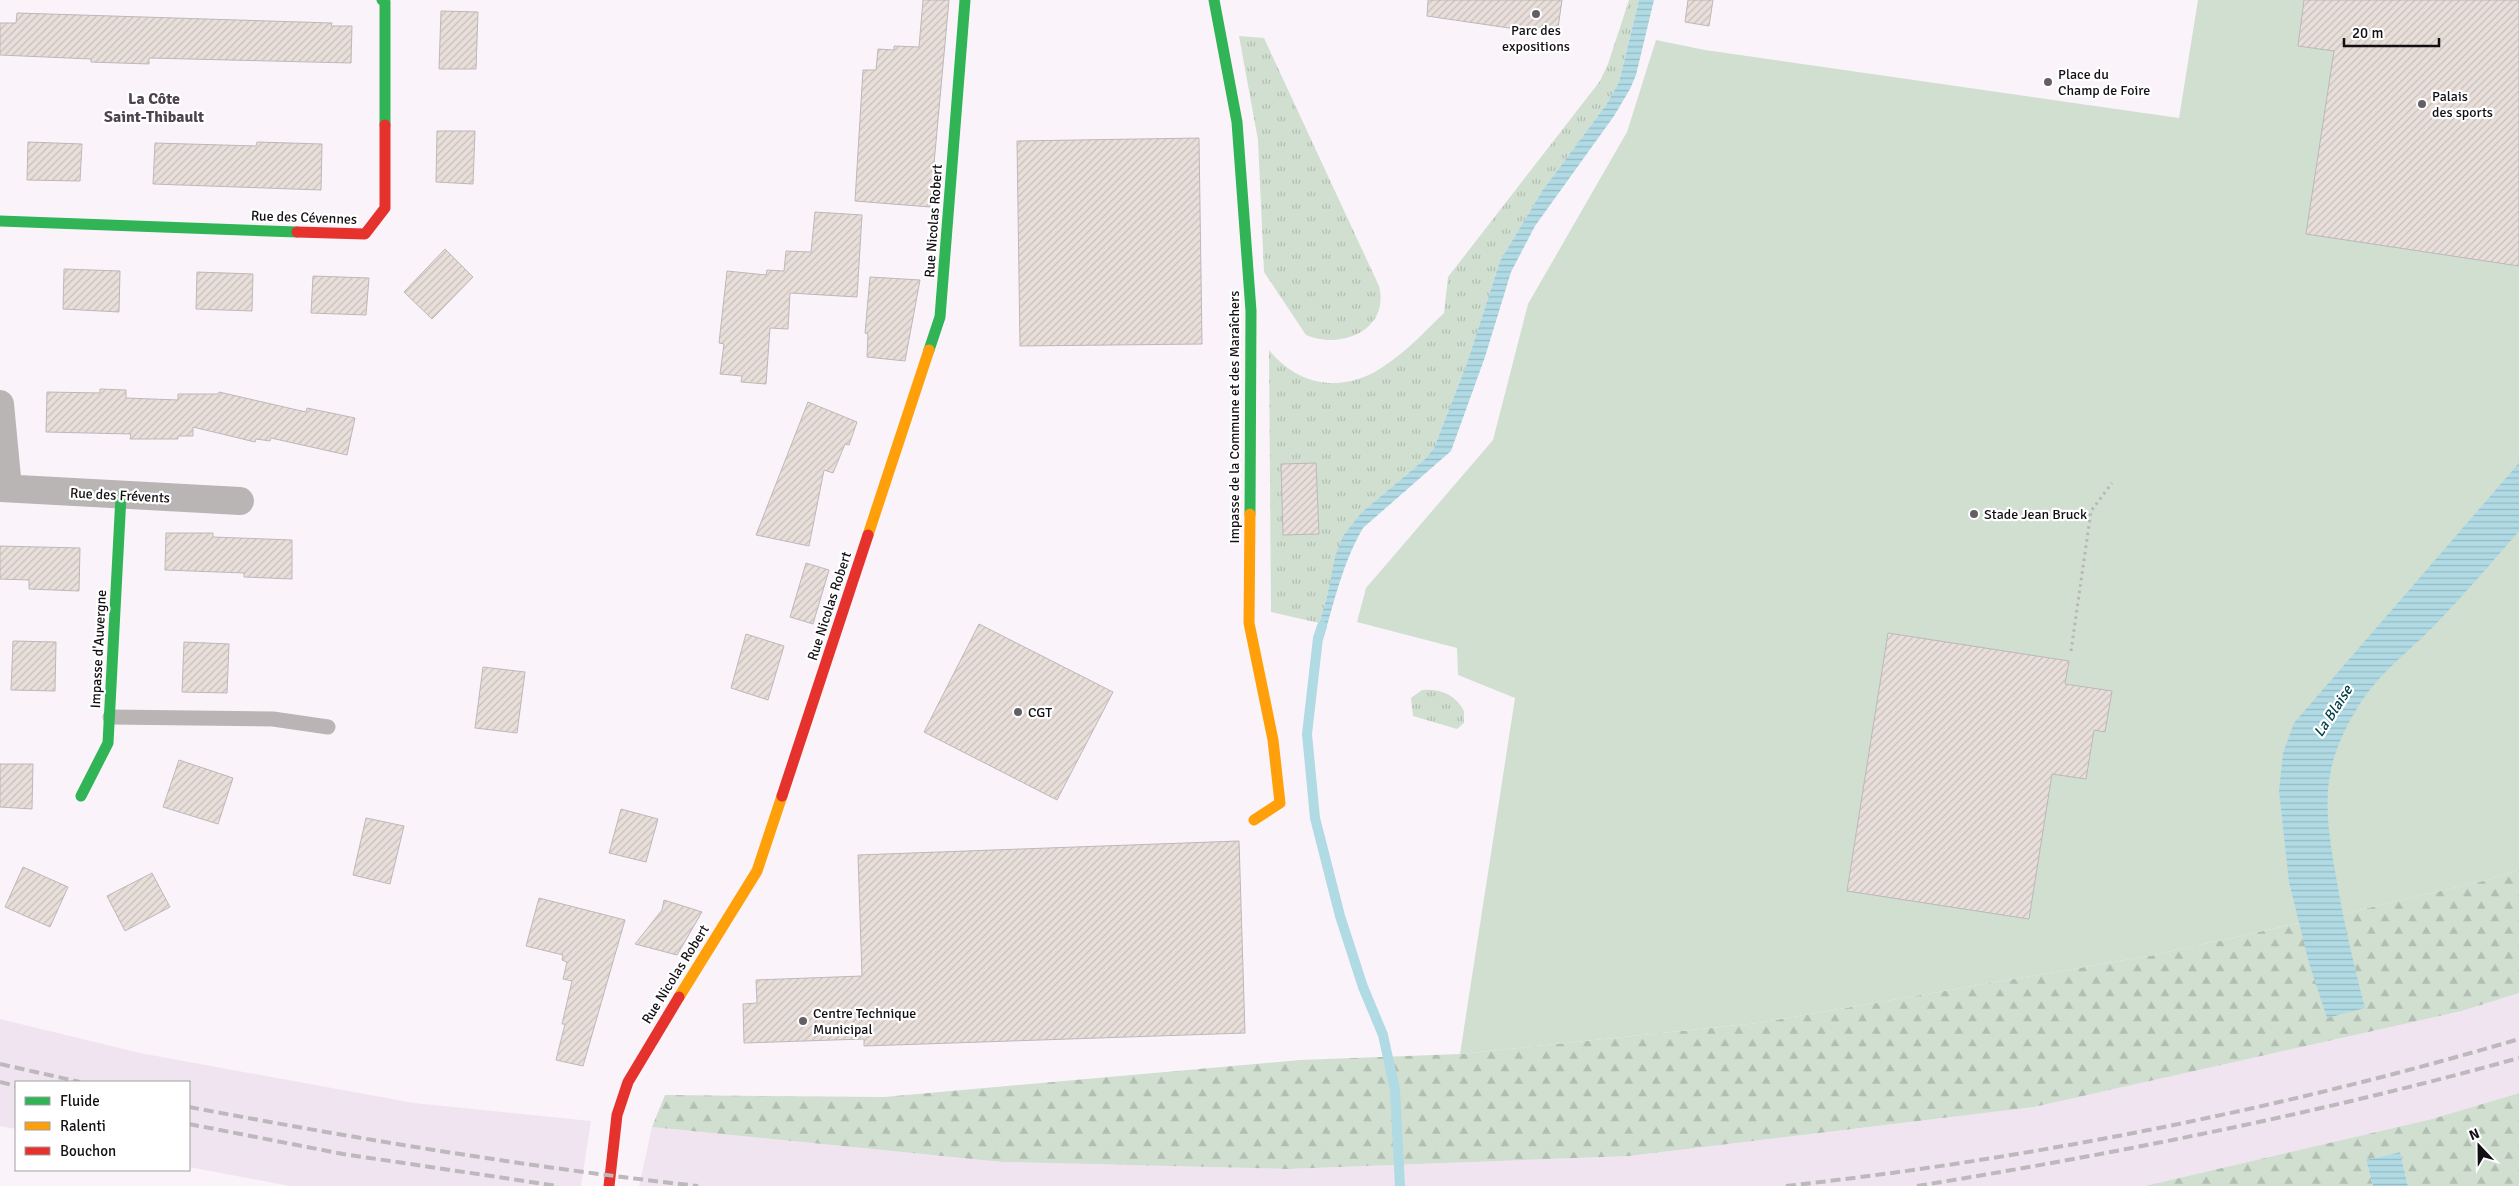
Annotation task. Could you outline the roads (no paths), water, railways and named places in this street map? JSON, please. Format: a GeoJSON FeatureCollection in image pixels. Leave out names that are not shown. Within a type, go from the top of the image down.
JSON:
{"type":"FeatureCollection","features":[{"type":"Feature","properties":{"kind":"street","name":"Rue des Cévennes"},"geometry":{"type":"LineString","coordinates":[[0,221],[365,234],[385,208],[385,2],[382,0]]}},
{"type":"Feature","properties":{"kind":"street","name":"Rue Nicolas Robert"},"geometry":{"type":"LineString","coordinates":[[609,1186],[617,1116],[628,1082],[757,872],[940,317],[965,0]]}},
{"type":"Feature","properties":{"kind":"street","name":"Impasse de la Commune et des Maraîchers"},"geometry":{"type":"LineString","coordinates":[[1214,0],[1237,122],[1250,302],[1249,623],[1273,740],[1280,803],[1254,820]]}},
{"type":"Feature","properties":{"kind":"street"},"geometry":{"type":"LineString","coordinates":[[0,404],[4,488]]}},
{"type":"Feature","properties":{"kind":"street","name":"Rue des Frévents"},"geometry":{"type":"LineString","coordinates":[[4,488],[120,496],[240,501]]}},
{"type":"Feature","properties":{"kind":"street","name":"Impasse d'Auvergne"},"geometry":{"type":"LineString","coordinates":[[81,796],[108,743],[120,496]]}},
{"type":"Feature","properties":{"kind":"lane"},"geometry":{"type":"LineString","coordinates":[[110,717],[273,720],[328,727]]}},
{"type":"Feature","properties":{"kind":"water"},"geometry":{"type":"Polygon","coordinates":[[[1639,0],[1654,0],[1636,75],[1614,116],[1535,226],[1511,272],[1485,357],[1451,451],[1363,528],[1344,568],[1323,640],[1315,637],[1328,593],[1335,557],[1343,536],[1362,512],[1425,459],[1434,448],[1467,363],[1500,261],[1542,191],[1606,105],[1619,82],[1639,0]]]}},
{"type":"Feature","properties":{"kind":"water","name":"La Blaise"},"geometry":{"type":"Polygon","coordinates":[[[2519,463],[2519,531],[2444,615],[2374,685],[2353,715],[2343,733],[2336,752],[2328,792],[2330,838],[2352,957],[2365,1008],[2327,1018],[2309,963],[2289,882],[2279,791],[2283,753],[2294,723],[2519,463]]]}},
{"type":"Feature","properties":{"kind":"water"},"geometry":{"type":"Polygon","coordinates":[[[2400,1152],[2408,1186],[2373,1186],[2366,1160],[2400,1152]]]}},
{"type":"Feature","properties":{"kind":"waterway"},"geometry":{"type":"LineString","coordinates":[[1322,626],[1318,638],[1307,734],[1315,818],[1340,916],[1363,987],[1383,1035],[1395,1090],[1400,1186]]}},
{"type":"Feature","properties":{"kind":"railway"},"geometry":{"type":"LineString","coordinates":[[1786,1186],[1970,1161],[2156,1129],[2339,1088],[2519,1039]]}},
{"type":"Feature","properties":{"kind":"railway"},"geometry":{"type":"LineString","coordinates":[[1917,1186],[2069,1160],[2220,1130],[2370,1097],[2519,1058]]}},
{"type":"Feature","properties":{"kind":"railway"},"geometry":{"type":"LineString","coordinates":[[0,1064],[76,1081]]}},
{"type":"Feature","properties":{"kind":"railway"},"geometry":{"type":"LineString","coordinates":[[0,1082],[15,1086]]}},
{"type":"Feature","properties":{"kind":"railway"},"geometry":{"type":"LineString","coordinates":[[190,1107],[443,1151],[570,1170],[698,1186]]}},
{"type":"Feature","properties":{"kind":"railway"},"geometry":{"type":"LineString","coordinates":[[190,1124],[343,1154],[558,1186]]}},
{"type":"Feature","properties":{"kind":"place","name":"Parc des expositions"},"geometry":{"type":"Point","coordinates":[1536,14]}},
{"type":"Feature","properties":{"kind":"place","name":"Place du Champ de Foire"},"geometry":{"type":"Point","coordinates":[2048,82]}},
{"type":"Feature","properties":{"kind":"place","name":"Palais des sports"},"geometry":{"type":"Point","coordinates":[2422,104]}},
{"type":"Feature","properties":{"kind":"place","name":"Stade Jean Bruck"},"geometry":{"type":"Point","coordinates":[1974,514]}},
{"type":"Feature","properties":{"kind":"place","name":"CGT"},"geometry":{"type":"Point","coordinates":[1018,712]}},
{"type":"Feature","properties":{"kind":"place","name":"Centre Technique Municipal"},"geometry":{"type":"Point","coordinates":[803,1021]}},
{"type":"Feature","properties":{"kind":"district","name":"La Côte Saint-Thibault"},"geometry":{"type":"Point","coordinates":[154,107]}}]}
